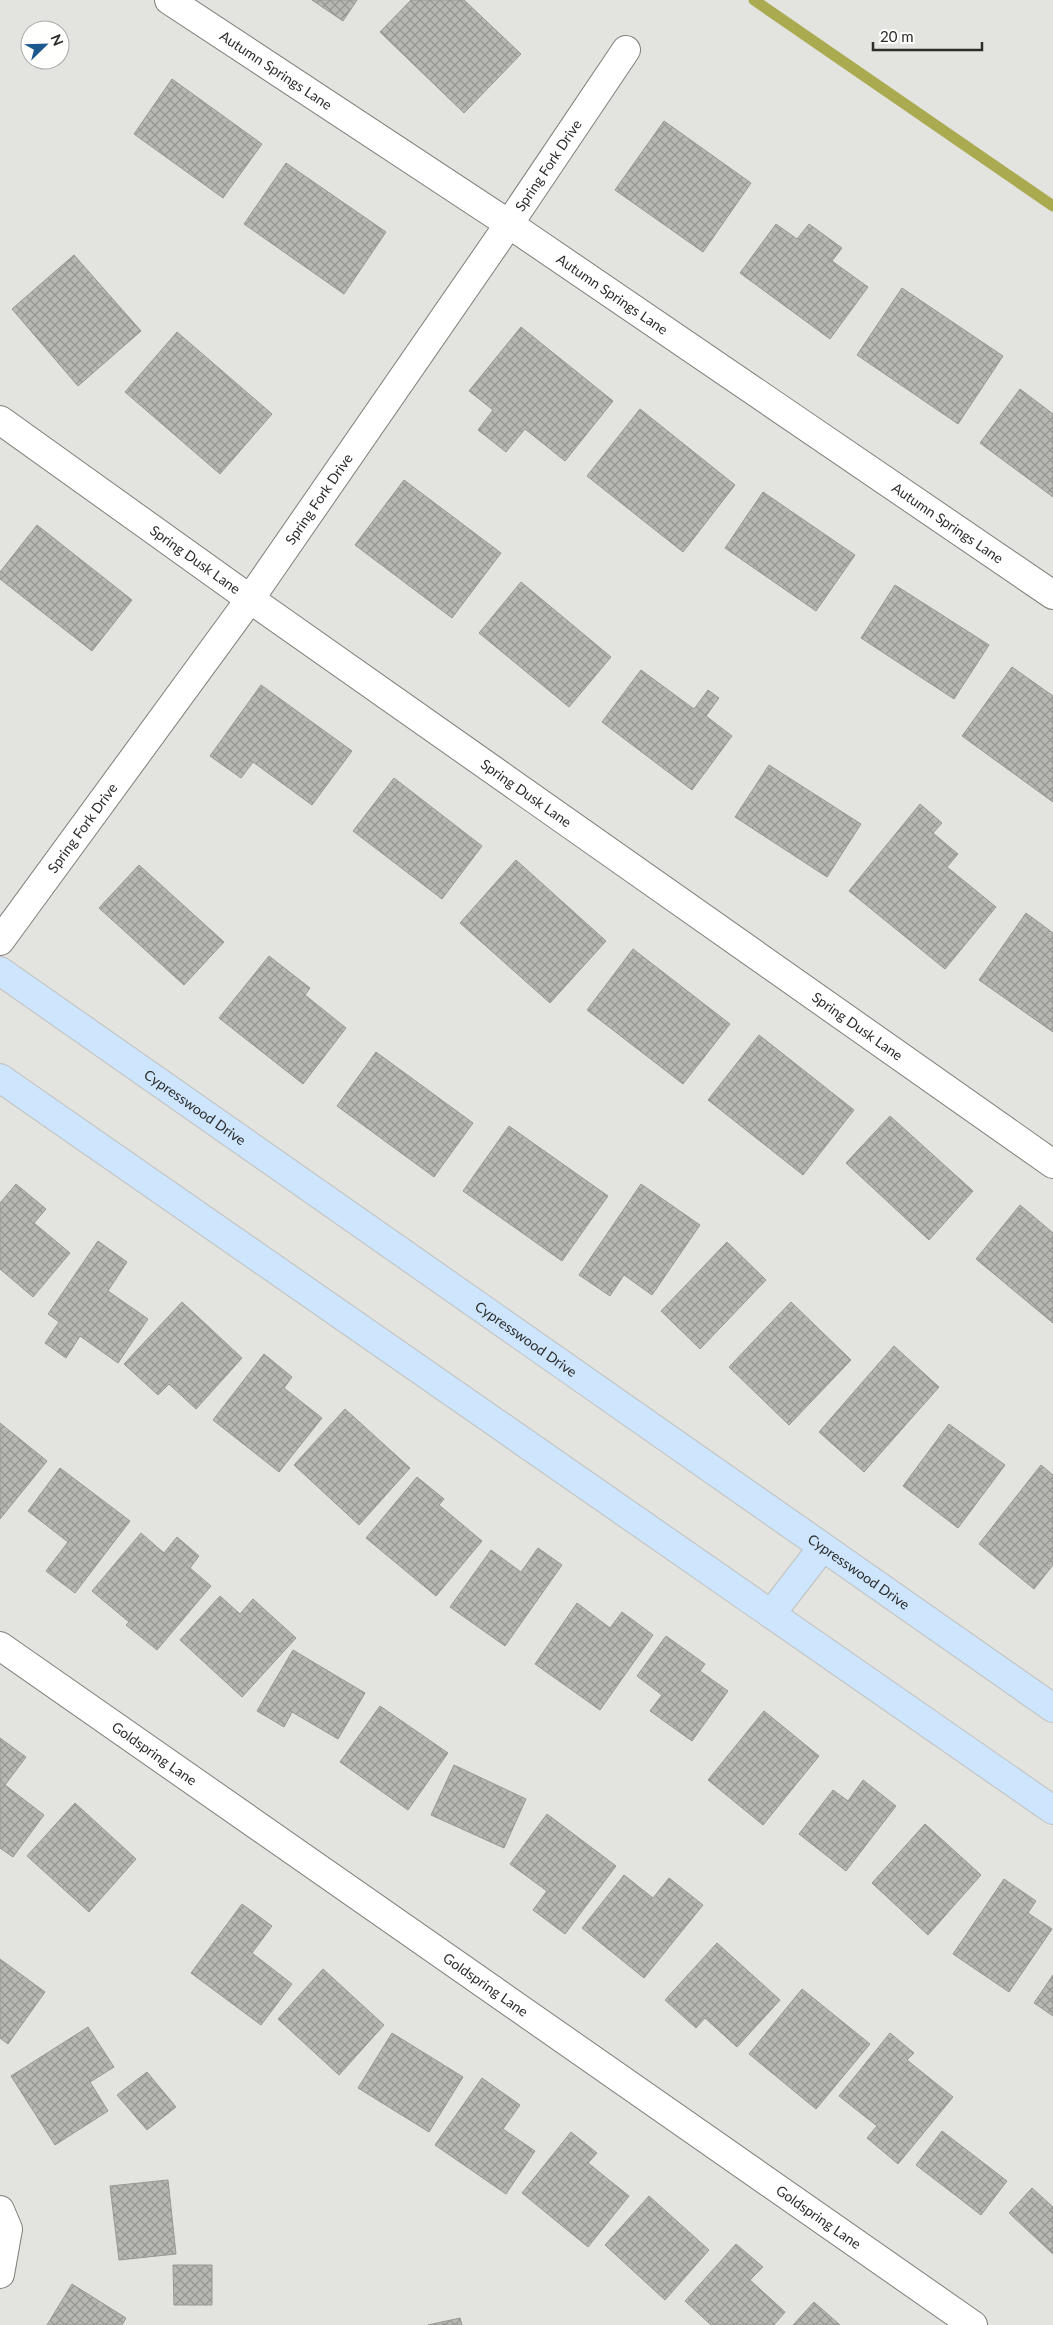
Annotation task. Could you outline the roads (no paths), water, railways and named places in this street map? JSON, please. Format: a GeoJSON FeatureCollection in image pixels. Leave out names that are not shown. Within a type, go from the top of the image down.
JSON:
{"type":"FeatureCollection","features":[{"type":"Feature","properties":{"kind":"main road","name":"Cypresswood Drive"},"geometry":{"type":"LineString","coordinates":[[0,971],[170,1088],[822,1548],[1053,1708]]}},
{"type":"Feature","properties":{"kind":"main road"},"geometry":{"type":"LineString","coordinates":[[0,1078],[1053,1810]]}},
{"type":"Feature","properties":{"kind":"main road"},"geometry":{"type":"LineString","coordinates":[[771,1614],[822,1548]]}},
{"type":"Feature","properties":{"kind":"street","name":"Autumn Springs Lane"},"geometry":{"type":"LineString","coordinates":[[169,0],[509,224],[1053,595]]}},
{"type":"Feature","properties":{"kind":"street","name":"Spring Fork Drive"},"geometry":{"type":"LineString","coordinates":[[0,941],[250,599],[509,224],[626,50]]}},
{"type":"Feature","properties":{"kind":"street","name":"Spring Dusk Lane"},"geometry":{"type":"LineString","coordinates":[[0,420],[250,599],[1053,1164]]}},
{"type":"Feature","properties":{"kind":"street","name":"Goldspring Lane"},"geometry":{"type":"LineString","coordinates":[[0,1646],[973,2325]]}},
{"type":"Feature","properties":{"kind":"street"},"geometry":{"type":"LineString","coordinates":[[0,2210],[8,2229],[0,2274]]}},
{"type":"Feature","properties":{"kind":"waterway"},"geometry":{"type":"LineString","coordinates":[[754,0],[1053,206]]}}]}
